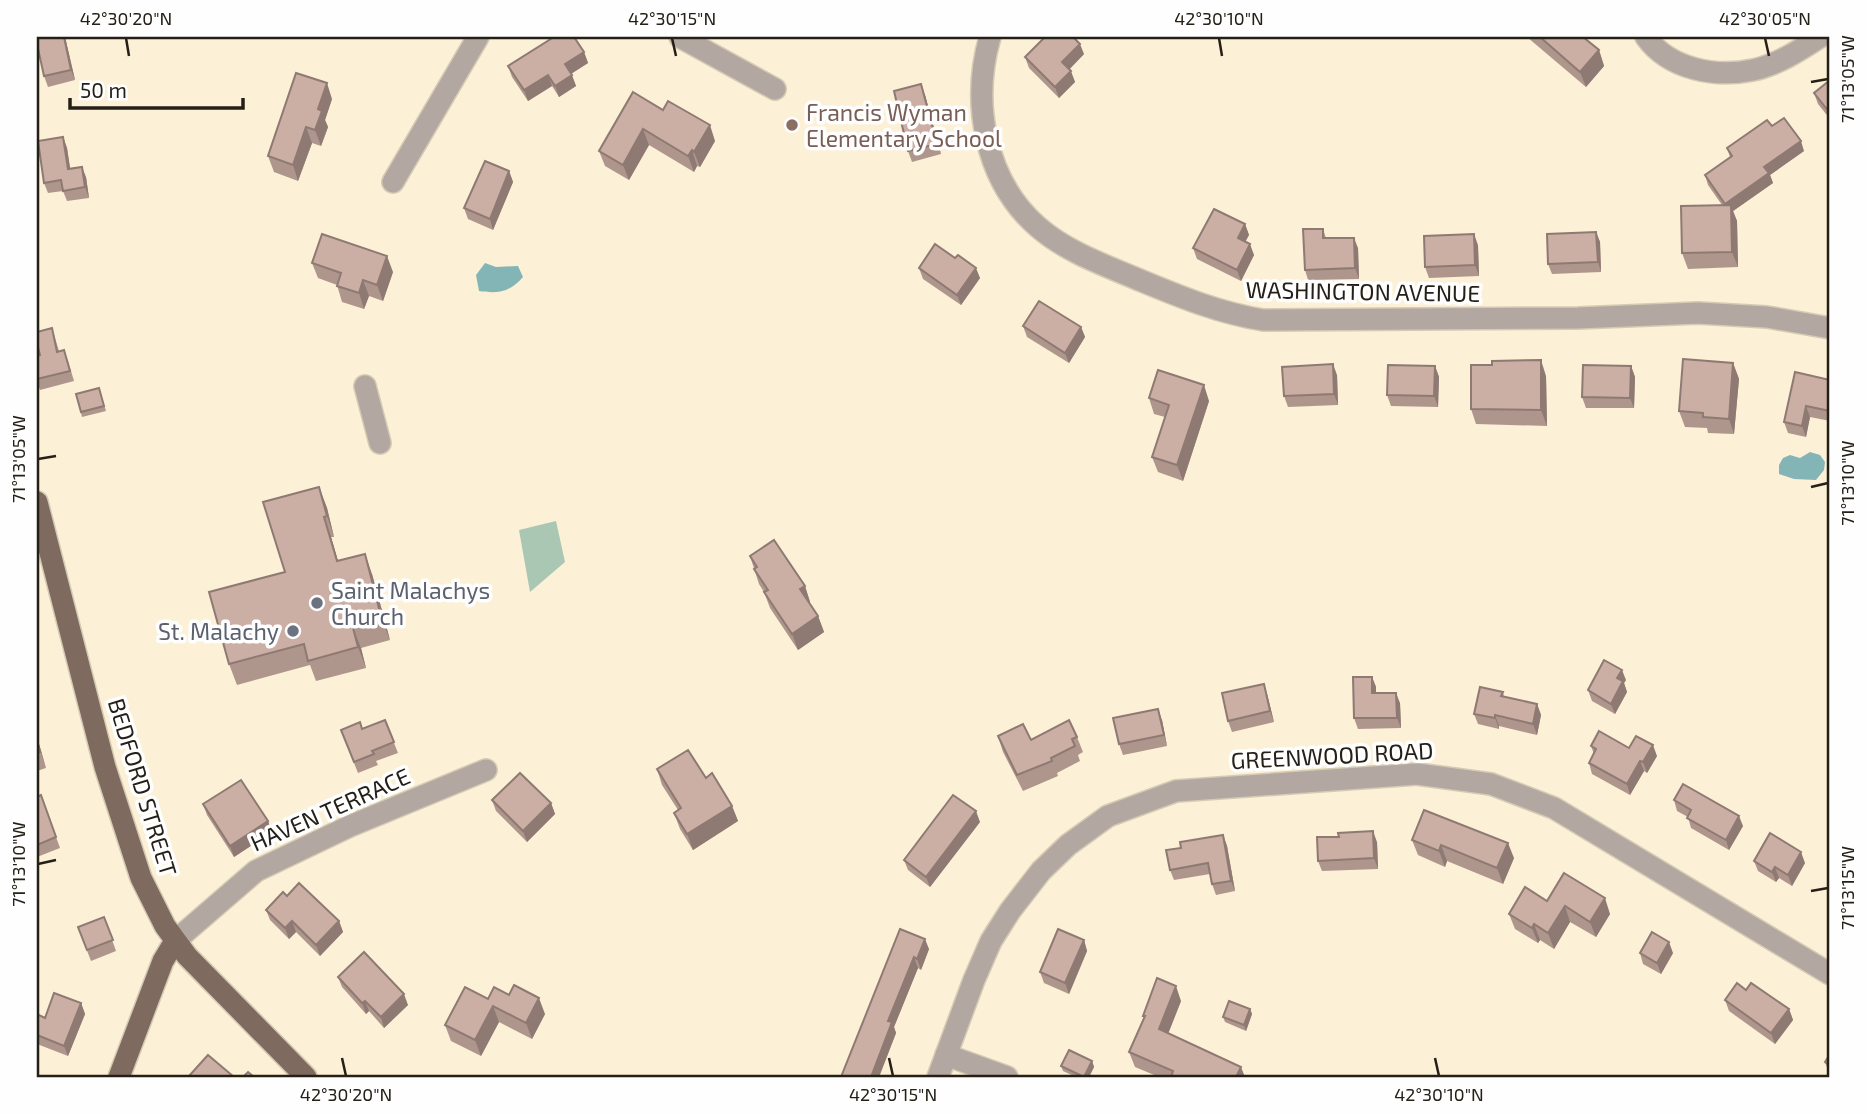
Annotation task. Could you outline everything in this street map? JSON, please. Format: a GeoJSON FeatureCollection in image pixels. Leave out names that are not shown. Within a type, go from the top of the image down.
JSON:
{"type":"FeatureCollection","features":[{"type":"Feature","properties":{"kind":"main road","name":"BEDFORD STREET"},"geometry":{"type":"LineString","coordinates":[[37,502],[41,539],[105,767],[141,878],[175,941],[199,970],[306,1077]]}},
{"type":"Feature","properties":{"kind":"main road"},"geometry":{"type":"LineString","coordinates":[[119,1077],[163,961],[175,941]]}},
{"type":"Feature","properties":{"kind":"street"},"geometry":{"type":"LineString","coordinates":[[393,182],[478,37]]}},
{"type":"Feature","properties":{"kind":"street"},"geometry":{"type":"LineString","coordinates":[[680,37],[775,89]]}},
{"type":"Feature","properties":{"kind":"street","name":"WASHINGTON AVENUE"},"geometry":{"type":"LineString","coordinates":[[990,37],[984,56],[981,87],[982,121],[991,157],[1010,198],[1039,228],[1079,254],[1204,307],[1263,320],[1578,318],[1698,313],[1767,317],[1830,328]]}},
{"type":"Feature","properties":{"kind":"street"},"geometry":{"type":"LineString","coordinates":[[1646,37],[1669,59],[1698,70],[1726,73],[1754,70],[1779,61],[1820,37]]}},
{"type":"Feature","properties":{"kind":"street"},"geometry":{"type":"LineString","coordinates":[[365,386],[380,443]]}},
{"type":"Feature","properties":{"kind":"street","name":"HAVEN TERRACE"},"geometry":{"type":"LineString","coordinates":[[175,941],[256,871],[350,827],[486,770]]}},
{"type":"Feature","properties":{"kind":"street","name":"GREENWOOD ROAD"},"geometry":{"type":"LineString","coordinates":[[938,1077],[991,941],[1041,871],[1068,845],[1108,817],[1176,791],[1417,774],[1491,784],[1554,808],[1830,974]]}},
{"type":"Feature","properties":{"kind":"street"},"geometry":{"type":"LineString","coordinates":[[946,1055],[1007,1077]]}},
{"type":"Feature","properties":{"kind":"green space"},"geometry":{"type":"Polygon","coordinates":[[[556,521],[565,562],[530,592],[519,530],[556,521]]]}},
{"type":"Feature","properties":{"kind":"water"},"geometry":{"type":"Polygon","coordinates":[[[485,263],[496,267],[518,266],[523,277],[503,291],[479,291],[476,275],[485,263]]]}},
{"type":"Feature","properties":{"kind":"water"},"geometry":{"type":"Polygon","coordinates":[[[1810,452],[1820,455],[1825,462],[1824,470],[1816,480],[1794,479],[1779,474],[1779,465],[1783,458],[1790,455],[1800,458],[1810,452]]]}},
{"type":"Feature","properties":{"kind":"building"},"geometry":{"type":"Polygon","coordinates":[[[37,37],[64,37],[71,70],[44,76],[37,37]]]}},
{"type":"Feature","properties":{"kind":"building"},"geometry":{"type":"Polygon","coordinates":[[[554,37],[574,37],[584,52],[565,64],[572,75],[555,86],[548,75],[524,90],[508,66],[554,37]]]}},
{"type":"Feature","properties":{"kind":"building"},"geometry":{"type":"Polygon","coordinates":[[[1045,37],[1073,37],[1080,44],[1062,62],[1071,71],[1055,87],[1025,57],[1045,37]]]}},
{"type":"Feature","properties":{"kind":"building"},"geometry":{"type":"Polygon","coordinates":[[[1540,37],[1583,37],[1599,50],[1580,72],[1540,37]]]}},
{"type":"Feature","properties":{"kind":"building"},"geometry":{"type":"Polygon","coordinates":[[[296,73],[327,83],[318,109],[322,111],[315,130],[306,127],[293,165],[268,156],[296,73]]]}},
{"type":"Feature","properties":{"kind":"building"},"geometry":{"type":"Polygon","coordinates":[[[1830,80],[1830,113],[1814,93],[1830,80]]]}},
{"type":"Feature","properties":{"kind":"building"},"geometry":{"type":"Polygon","coordinates":[[[921,84],[937,144],[908,151],[894,91],[921,84]]]}},
{"type":"Feature","properties":{"kind":"building"},"geometry":{"type":"Polygon","coordinates":[[[633,92],[663,110],[668,101],[710,125],[694,152],[692,150],[688,156],[643,129],[623,165],[599,151],[633,92]]]}},
{"type":"Feature","properties":{"kind":"building"},"geometry":{"type":"Polygon","coordinates":[[[1784,118],[1801,141],[1764,167],[1769,173],[1725,204],[1705,175],[1732,156],[1727,148],[1767,120],[1772,126],[1784,118]]]}},
{"type":"Feature","properties":{"kind":"building"},"geometry":{"type":"Polygon","coordinates":[[[63,137],[68,169],[82,167],[85,187],[63,191],[61,180],[44,183],[38,141],[63,137]]]}},
{"type":"Feature","properties":{"kind":"building"},"geometry":{"type":"Polygon","coordinates":[[[485,161],[509,171],[490,219],[464,208],[485,161]]]}},
{"type":"Feature","properties":{"kind":"building"},"geometry":{"type":"Polygon","coordinates":[[[1731,205],[1732,252],[1682,253],[1681,206],[1731,205]]]}},
{"type":"Feature","properties":{"kind":"building"},"geometry":{"type":"Polygon","coordinates":[[[1214,209],[1245,224],[1238,238],[1250,244],[1237,270],[1193,248],[1214,209]]]}},
{"type":"Feature","properties":{"kind":"building"},"geometry":{"type":"Polygon","coordinates":[[[1303,229],[1323,229],[1323,238],[1354,238],[1355,268],[1305,270],[1303,229]]]}},
{"type":"Feature","properties":{"kind":"building"},"geometry":{"type":"Polygon","coordinates":[[[1596,232],[1598,262],[1548,264],[1547,234],[1596,232]]]}},
{"type":"Feature","properties":{"kind":"building"},"geometry":{"type":"Polygon","coordinates":[[[322,234],[387,256],[377,285],[363,280],[359,293],[337,286],[341,273],[312,263],[322,234]]]}},
{"type":"Feature","properties":{"kind":"building"},"geometry":{"type":"Polygon","coordinates":[[[1474,234],[1475,265],[1425,267],[1424,236],[1474,234]]]}},
{"type":"Feature","properties":{"kind":"building"},"geometry":{"type":"Polygon","coordinates":[[[935,244],[955,258],[958,255],[976,268],[957,295],[919,268],[935,244]]]}},
{"type":"Feature","properties":{"kind":"building"},"geometry":{"type":"Polygon","coordinates":[[[1039,301],[1081,327],[1065,353],[1023,326],[1039,301]]]}},
{"type":"Feature","properties":{"kind":"building"},"geometry":{"type":"Polygon","coordinates":[[[52,328],[57,352],[64,350],[70,371],[37,379],[37,356],[40,355],[37,332],[52,328]]]}},
{"type":"Feature","properties":{"kind":"building"},"geometry":{"type":"Polygon","coordinates":[[[1683,359],[1733,363],[1729,419],[1703,417],[1703,413],[1679,411],[1683,359]]]}},
{"type":"Feature","properties":{"kind":"building"},"geometry":{"type":"Polygon","coordinates":[[[1541,360],[1541,410],[1471,409],[1471,365],[1492,365],[1492,361],[1541,360]]]}},
{"type":"Feature","properties":{"kind":"building"},"geometry":{"type":"Polygon","coordinates":[[[1333,364],[1334,394],[1284,396],[1282,367],[1333,364]]]}},
{"type":"Feature","properties":{"kind":"building"},"geometry":{"type":"Polygon","coordinates":[[[1388,365],[1435,366],[1434,396],[1387,395],[1388,365]]]}},
{"type":"Feature","properties":{"kind":"building"},"geometry":{"type":"Polygon","coordinates":[[[1583,365],[1631,366],[1630,398],[1582,397],[1583,365]]]}},
{"type":"Feature","properties":{"kind":"building"},"geometry":{"type":"Polygon","coordinates":[[[1158,370],[1204,385],[1177,465],[1152,457],[1169,405],[1149,398],[1158,370]]]}},
{"type":"Feature","properties":{"kind":"building"},"geometry":{"type":"Polygon","coordinates":[[[1795,372],[1830,380],[1830,411],[1806,406],[1802,426],[1784,422],[1795,372]]]}},
{"type":"Feature","properties":{"kind":"building"},"geometry":{"type":"Polygon","coordinates":[[[99,388],[104,406],[81,412],[76,394],[99,388]]]}},
{"type":"Feature","properties":{"kind":"building","name":"Saint Malachys Church"},"geometry":{"type":"Polygon","coordinates":[[[319,487],[327,516],[324,517],[337,561],[365,554],[382,620],[353,628],[358,647],[308,661],[304,644],[229,664],[209,592],[285,572],[263,502],[319,487]]]}},
{"type":"Feature","properties":{"kind":"building"},"geometry":{"type":"Polygon","coordinates":[[[774,540],[805,586],[800,589],[818,616],[792,634],[764,592],[768,590],[754,569],[757,567],[750,556],[774,540]]]}},
{"type":"Feature","properties":{"kind":"building"},"geometry":{"type":"Polygon","coordinates":[[[1604,660],[1622,670],[1617,678],[1623,681],[1611,704],[1588,690],[1604,660]]]}},
{"type":"Feature","properties":{"kind":"building"},"geometry":{"type":"Polygon","coordinates":[[[1353,677],[1372,677],[1372,693],[1396,693],[1397,718],[1354,718],[1353,677]]]}},
{"type":"Feature","properties":{"kind":"building"},"geometry":{"type":"Polygon","coordinates":[[[1264,684],[1270,711],[1228,721],[1222,693],[1264,684]]]}},
{"type":"Feature","properties":{"kind":"building"},"geometry":{"type":"Polygon","coordinates":[[[1480,687],[1503,692],[1501,696],[1537,704],[1533,724],[1495,715],[1495,718],[1474,714],[1480,687]]]}},
{"type":"Feature","properties":{"kind":"building"},"geometry":{"type":"Polygon","coordinates":[[[1158,709],[1164,735],[1119,744],[1113,718],[1158,709]]]}},
{"type":"Feature","properties":{"kind":"building"},"geometry":{"type":"Polygon","coordinates":[[[385,720],[394,742],[354,762],[341,730],[360,722],[362,729],[385,720]]]}},
{"type":"Feature","properties":{"kind":"building"},"geometry":{"type":"Polygon","coordinates":[[[1069,720],[1077,737],[1072,739],[1075,746],[1051,758],[1052,761],[1017,775],[998,736],[1023,724],[1031,740],[1069,720]]]}},
{"type":"Feature","properties":{"kind":"building"},"geometry":{"type":"Polygon","coordinates":[[[1599,731],[1629,748],[1636,736],[1653,745],[1627,784],[1589,763],[1596,749],[1591,746],[1599,731]]]}},
{"type":"Feature","properties":{"kind":"building"},"geometry":{"type":"Polygon","coordinates":[[[688,750],[706,778],[712,773],[732,806],[687,834],[674,813],[681,808],[657,769],[688,750]]]}},
{"type":"Feature","properties":{"kind":"building"},"geometry":{"type":"Polygon","coordinates":[[[520,773],[551,803],[523,831],[492,800],[520,773]]]}},
{"type":"Feature","properties":{"kind":"building"},"geometry":{"type":"Polygon","coordinates":[[[241,780],[268,821],[230,846],[203,804],[241,780]]]}},
{"type":"Feature","properties":{"kind":"building"},"geometry":{"type":"Polygon","coordinates":[[[1683,784],[1739,816],[1726,840],[1687,818],[1691,810],[1674,800],[1683,784]]]}},
{"type":"Feature","properties":{"kind":"building"},"geometry":{"type":"Polygon","coordinates":[[[41,795],[56,837],[37,845],[37,797],[41,795]]]}},
{"type":"Feature","properties":{"kind":"building"},"geometry":{"type":"Polygon","coordinates":[[[953,795],[976,811],[926,877],[904,860],[953,795]]]}},
{"type":"Feature","properties":{"kind":"building"},"geometry":{"type":"Polygon","coordinates":[[[1424,810],[1508,843],[1497,868],[1441,845],[1439,851],[1412,840],[1424,810]]]}},
{"type":"Feature","properties":{"kind":"building"},"geometry":{"type":"Polygon","coordinates":[[[1373,831],[1374,858],[1318,861],[1317,837],[1339,837],[1338,833],[1373,831]]]}},
{"type":"Feature","properties":{"kind":"building"},"geometry":{"type":"Polygon","coordinates":[[[1770,833],[1801,852],[1788,875],[1775,867],[1772,872],[1754,861],[1770,833]]]}},
{"type":"Feature","properties":{"kind":"building"},"geometry":{"type":"Polygon","coordinates":[[[1223,835],[1231,881],[1212,884],[1208,863],[1170,870],[1166,850],[1181,848],[1180,842],[1223,835]]]}},
{"type":"Feature","properties":{"kind":"building"},"geometry":{"type":"Polygon","coordinates":[[[1564,873],[1605,898],[1590,922],[1565,906],[1548,933],[1534,924],[1532,928],[1509,914],[1525,887],[1547,901],[1564,873]]]}},
{"type":"Feature","properties":{"kind":"building"},"geometry":{"type":"Polygon","coordinates":[[[299,883],[339,921],[316,945],[292,921],[285,928],[266,910],[283,892],[287,896],[299,883]]]}},
{"type":"Feature","properties":{"kind":"building"},"geometry":{"type":"Polygon","coordinates":[[[104,917],[113,940],[87,950],[78,927],[104,917]]]}},
{"type":"Feature","properties":{"kind":"building"},"geometry":{"type":"Polygon","coordinates":[[[900,929],[925,939],[917,959],[914,957],[888,1021],[892,1022],[871,1077],[841,1077],[900,929]]]}},
{"type":"Feature","properties":{"kind":"building"},"geometry":{"type":"Polygon","coordinates":[[[1058,929],[1084,940],[1065,983],[1040,972],[1058,929]]]}},
{"type":"Feature","properties":{"kind":"building"},"geometry":{"type":"Polygon","coordinates":[[[1652,932],[1669,942],[1657,963],[1640,953],[1652,932]]]}},
{"type":"Feature","properties":{"kind":"building"},"geometry":{"type":"Polygon","coordinates":[[[364,952],[404,994],[381,1017],[365,1001],[362,1003],[338,977],[364,952]]]}},
{"type":"Feature","properties":{"kind":"building"},"geometry":{"type":"Polygon","coordinates":[[[1157,978],[1176,986],[1159,1029],[1241,1067],[1236,1077],[1171,1077],[1173,1071],[1129,1052],[1145,1016],[1157,978]]]}},
{"type":"Feature","properties":{"kind":"building"},"geometry":{"type":"Polygon","coordinates":[[[1737,983],[1746,990],[1751,983],[1789,1009],[1771,1033],[1725,1000],[1737,983]]]}},
{"type":"Feature","properties":{"kind":"building"},"geometry":{"type":"Polygon","coordinates":[[[514,985],[539,998],[526,1023],[493,1006],[475,1040],[445,1025],[465,987],[488,999],[494,987],[509,995],[514,985]]]}},
{"type":"Feature","properties":{"kind":"building"},"geometry":{"type":"Polygon","coordinates":[[[54,993],[81,1003],[64,1046],[37,1035],[37,1014],[45,1018],[54,993]]]}},
{"type":"Feature","properties":{"kind":"building"},"geometry":{"type":"Polygon","coordinates":[[[1229,1001],[1250,1009],[1244,1025],[1223,1017],[1229,1001]]]}},
{"type":"Feature","properties":{"kind":"building"},"geometry":{"type":"Polygon","coordinates":[[[1069,1050],[1092,1061],[1084,1077],[1061,1066],[1069,1050]]]}},
{"type":"Feature","properties":{"kind":"building"},"geometry":{"type":"Polygon","coordinates":[[[208,1055],[234,1077],[189,1076],[208,1055]]]}},
{"type":"Feature","properties":{"kind":"place","name":"Francis Wyman Elementary School"},"geometry":{"type":"Point","coordinates":[792,125]}},
{"type":"Feature","properties":{"kind":"place","name":"Saint Malachys Church"},"geometry":{"type":"Point","coordinates":[317,603]}},
{"type":"Feature","properties":{"kind":"place","name":"St. Malachy"},"geometry":{"type":"Point","coordinates":[293,631]}}]}
